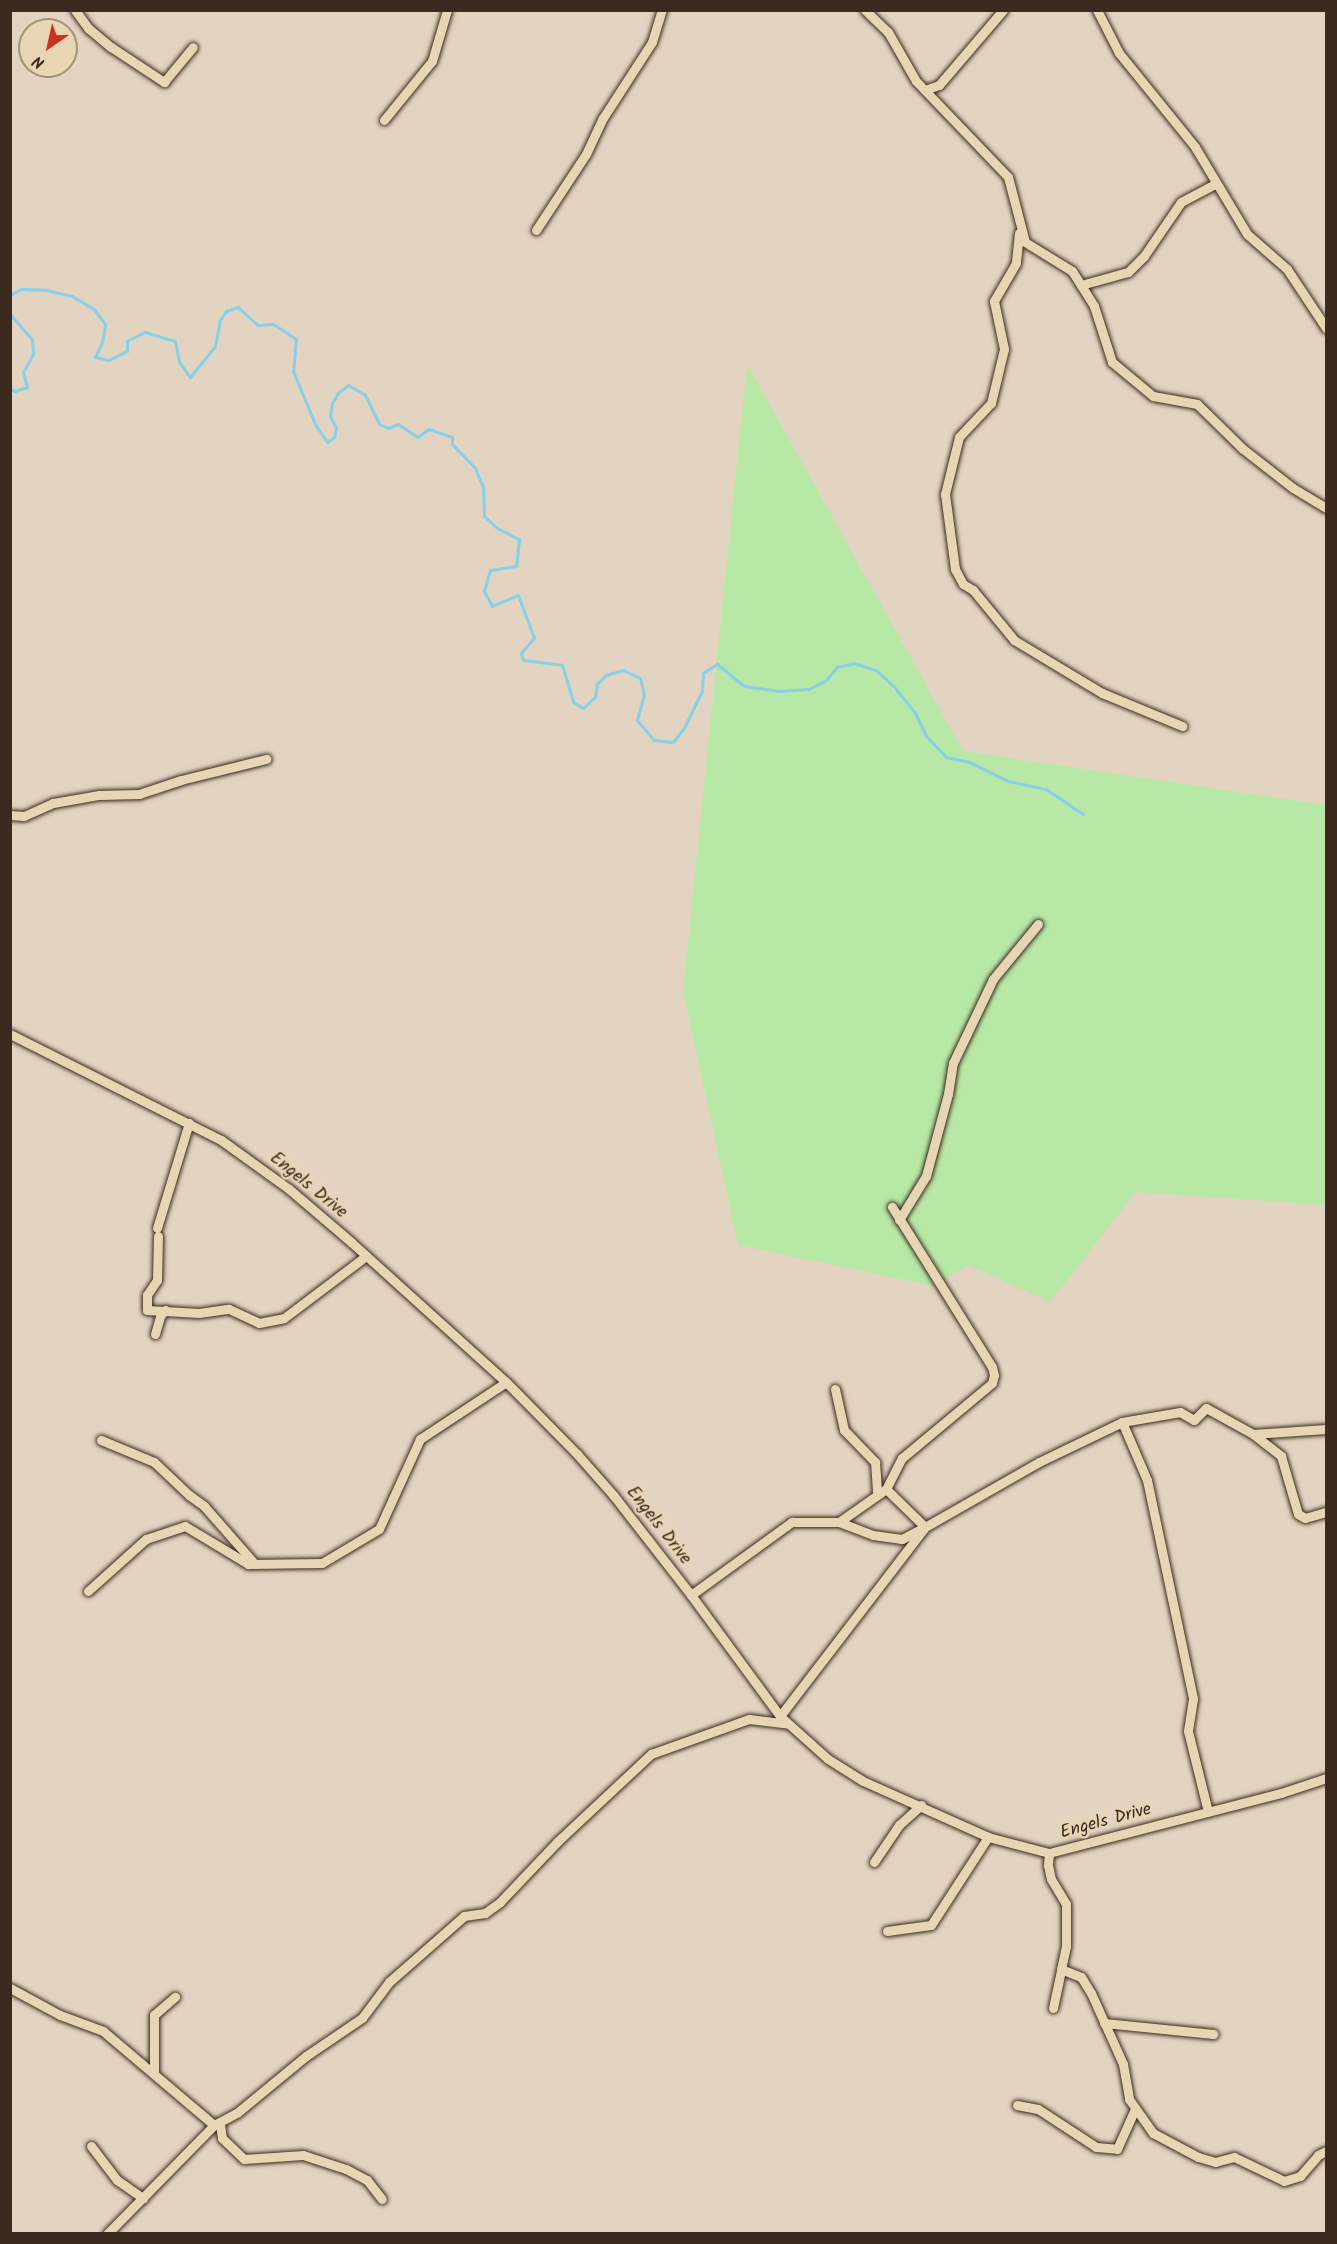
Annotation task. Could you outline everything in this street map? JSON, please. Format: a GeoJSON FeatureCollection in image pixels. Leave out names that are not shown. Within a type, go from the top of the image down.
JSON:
{"type":"FeatureCollection","features":[{"type":"Feature","properties":{"kind":"street"},"geometry":{"type":"LineString","coordinates":[[75,10],[88,28],[111,47],[164,82],[193,47]]}},
{"type":"Feature","properties":{"kind":"street"},"geometry":{"type":"LineString","coordinates":[[384,120],[432,61],[447,10]]}},
{"type":"Feature","properties":{"kind":"street"},"geometry":{"type":"LineString","coordinates":[[536,230],[586,154],[603,118],[652,42],[662,10]]}},
{"type":"Feature","properties":{"kind":"street"},"geometry":{"type":"LineString","coordinates":[[925,90],[939,86],[1003,10]]}},
{"type":"Feature","properties":{"kind":"street"},"geometry":{"type":"LineString","coordinates":[[1097,10],[1119,52],[1195,147],[1247,234],[1287,269],[1326,328]]}},
{"type":"Feature","properties":{"kind":"street"},"geometry":{"type":"LineString","coordinates":[[870,13],[888,32],[916,81],[1008,177],[1025,242],[1072,271],[1094,306],[1112,362],[1153,396],[1197,404],[1243,449],[1293,488],[1326,508]]}},
{"type":"Feature","properties":{"kind":"street"},"geometry":{"type":"LineString","coordinates":[[1081,285],[1128,273],[1144,256],[1181,202],[1216,183]]}},
{"type":"Feature","properties":{"kind":"street"},"geometry":{"type":"LineString","coordinates":[[1020,227],[1016,263],[994,301],[1004,349],[991,403],[959,437],[945,494],[955,569],[963,584],[973,590],[1014,640],[1102,693],[1182,726]]}},
{"type":"Feature","properties":{"kind":"street"},"geometry":{"type":"LineString","coordinates":[[10,815],[24,816],[53,803],[99,795],[139,794],[181,780],[266,759]]}},
{"type":"Feature","properties":{"kind":"street"},"geometry":{"type":"LineString","coordinates":[[899,1220],[926,1176],[948,1094],[953,1063],[993,979],[1038,924]]}},
{"type":"Feature","properties":{"kind":"street","name":"Engels Drive"},"geometry":{"type":"LineString","coordinates":[[10,1034],[189,1123],[247,1157],[289,1189],[366,1256],[506,1382],[614,1496],[691,1595],[783,1720],[828,1759],[863,1781],[921,1805],[988,1838],[1049,1853],[1208,1812],[1326,1778]]}},
{"type":"Feature","properties":{"kind":"street"},"geometry":{"type":"LineString","coordinates":[[189,1123],[157,1232],[157,1280],[147,1295],[147,1310],[199,1313],[229,1309],[258,1323],[284,1318],[366,1256]]}},
{"type":"Feature","properties":{"kind":"street"},"geometry":{"type":"LineString","coordinates":[[839,1522],[882,1492],[902,1458],[992,1383],[994,1375],[992,1367],[891,1207]]}},
{"type":"Feature","properties":{"kind":"street"},"geometry":{"type":"LineString","coordinates":[[155,1334],[160,1316],[165,1310]]}},
{"type":"Feature","properties":{"kind":"street"},"geometry":{"type":"LineString","coordinates":[[88,1591],[146,1539],[185,1526],[248,1564],[322,1563],[379,1529],[420,1439],[506,1382]]}},
{"type":"Feature","properties":{"kind":"street"},"geometry":{"type":"LineString","coordinates":[[835,1389],[844,1430],[875,1462],[882,1492],[925,1527]]}},
{"type":"Feature","properties":{"kind":"street"},"geometry":{"type":"LineString","coordinates":[[691,1595],[792,1522],[839,1522],[873,1535],[902,1539],[1039,1462],[1122,1422],[1180,1412],[1194,1420],[1206,1408],[1253,1434],[1281,1456],[1298,1514],[1305,1518],[1326,1512]]}},
{"type":"Feature","properties":{"kind":"street"},"geometry":{"type":"LineString","coordinates":[[1122,1422],[1147,1480],[1193,1699],[1188,1731],[1208,1812]]}},
{"type":"Feature","properties":{"kind":"street"},"geometry":{"type":"LineString","coordinates":[[1253,1434],[1326,1429]]}},
{"type":"Feature","properties":{"kind":"street"},"geometry":{"type":"LineString","coordinates":[[102,1440],[154,1462],[204,1506],[255,1564]]}},
{"type":"Feature","properties":{"kind":"street"},"geometry":{"type":"LineString","coordinates":[[107,2234],[217,2124],[238,2112],[306,2056],[362,2018],[389,1982],[464,1916],[485,1913],[500,1902],[557,1842],[651,1754],[749,1719],[783,1720],[925,1527]]}},
{"type":"Feature","properties":{"kind":"street"},"geometry":{"type":"LineString","coordinates":[[874,1862],[899,1825],[921,1805]]}},
{"type":"Feature","properties":{"kind":"street"},"geometry":{"type":"LineString","coordinates":[[887,1931],[931,1926],[988,1838]]}},
{"type":"Feature","properties":{"kind":"street"},"geometry":{"type":"LineString","coordinates":[[1049,1853],[1048,1865],[1051,1878],[1066,1904],[1066,1946],[1053,2008]]}},
{"type":"Feature","properties":{"kind":"street"},"geometry":{"type":"LineString","coordinates":[[1060,1969],[1081,1977],[1123,2064],[1129,2099],[1153,2133],[1198,2157],[1215,2162],[1234,2157],[1284,2181],[1300,2176],[1318,2155],[1326,2151]]}},
{"type":"Feature","properties":{"kind":"street"},"geometry":{"type":"LineString","coordinates":[[10,1988],[60,2015],[103,2031],[217,2124],[222,2138],[244,2159],[303,2155],[346,2169],[367,2180],[382,2199]]}},
{"type":"Feature","properties":{"kind":"street"},"geometry":{"type":"LineString","coordinates":[[154,2074],[154,2015],[175,1997]]}},
{"type":"Feature","properties":{"kind":"street"},"geometry":{"type":"LineString","coordinates":[[1104,2022],[1213,2034]]}},
{"type":"Feature","properties":{"kind":"street"},"geometry":{"type":"LineString","coordinates":[[1017,2105],[1038,2109],[1096,2148],[1117,2149],[1135,2109]]}},
{"type":"Feature","properties":{"kind":"street"},"geometry":{"type":"LineString","coordinates":[[92,2146],[117,2180],[143,2198]]}},
{"type":"Feature","properties":{"kind":"green space"},"geometry":{"type":"Polygon","coordinates":[[[747,364],[963,751],[1326,805],[1326,1205],[1136,1192],[1050,1302],[968,1265],[933,1286],[738,1245],[683,991],[747,364]]]}},
{"type":"Feature","properties":{"kind":"waterway"},"geometry":{"type":"LineString","coordinates":[[10,295],[21,289],[46,290],[72,296],[94,309],[105,324],[102,342],[95,357],[109,360],[127,351],[127,341],[145,332],[175,341],[179,362],[190,377],[215,346],[220,320],[226,311],[238,307],[257,325],[273,324],[296,339],[293,371],[315,424],[327,442],[334,437],[336,428],[330,416],[332,403],[338,393],[348,385],[365,395],[379,424],[388,428],[398,424],[417,437],[429,429],[452,437],[452,444],[475,468],[483,487],[484,516],[497,528],[519,539],[516,566],[490,570],[484,591],[492,606],[518,595],[534,638],[521,653],[523,660],[562,665],[573,702],[583,708],[595,697],[597,684],[606,675],[623,670],[640,678],[644,694],[637,720],[654,740],[673,742],[684,728],[702,691],[703,673],[717,664],[744,686],[779,691],[809,689],[826,680],[837,667],[854,663],[876,670],[895,688],[915,713],[926,736],[946,757],[969,762],[1008,781],[1046,789],[1083,814]]}},
{"type":"Feature","properties":{"kind":"waterway"},"geometry":{"type":"LineString","coordinates":[[10,314],[32,339],[33,354],[23,372],[27,387],[15,391],[10,389]]}}]}
